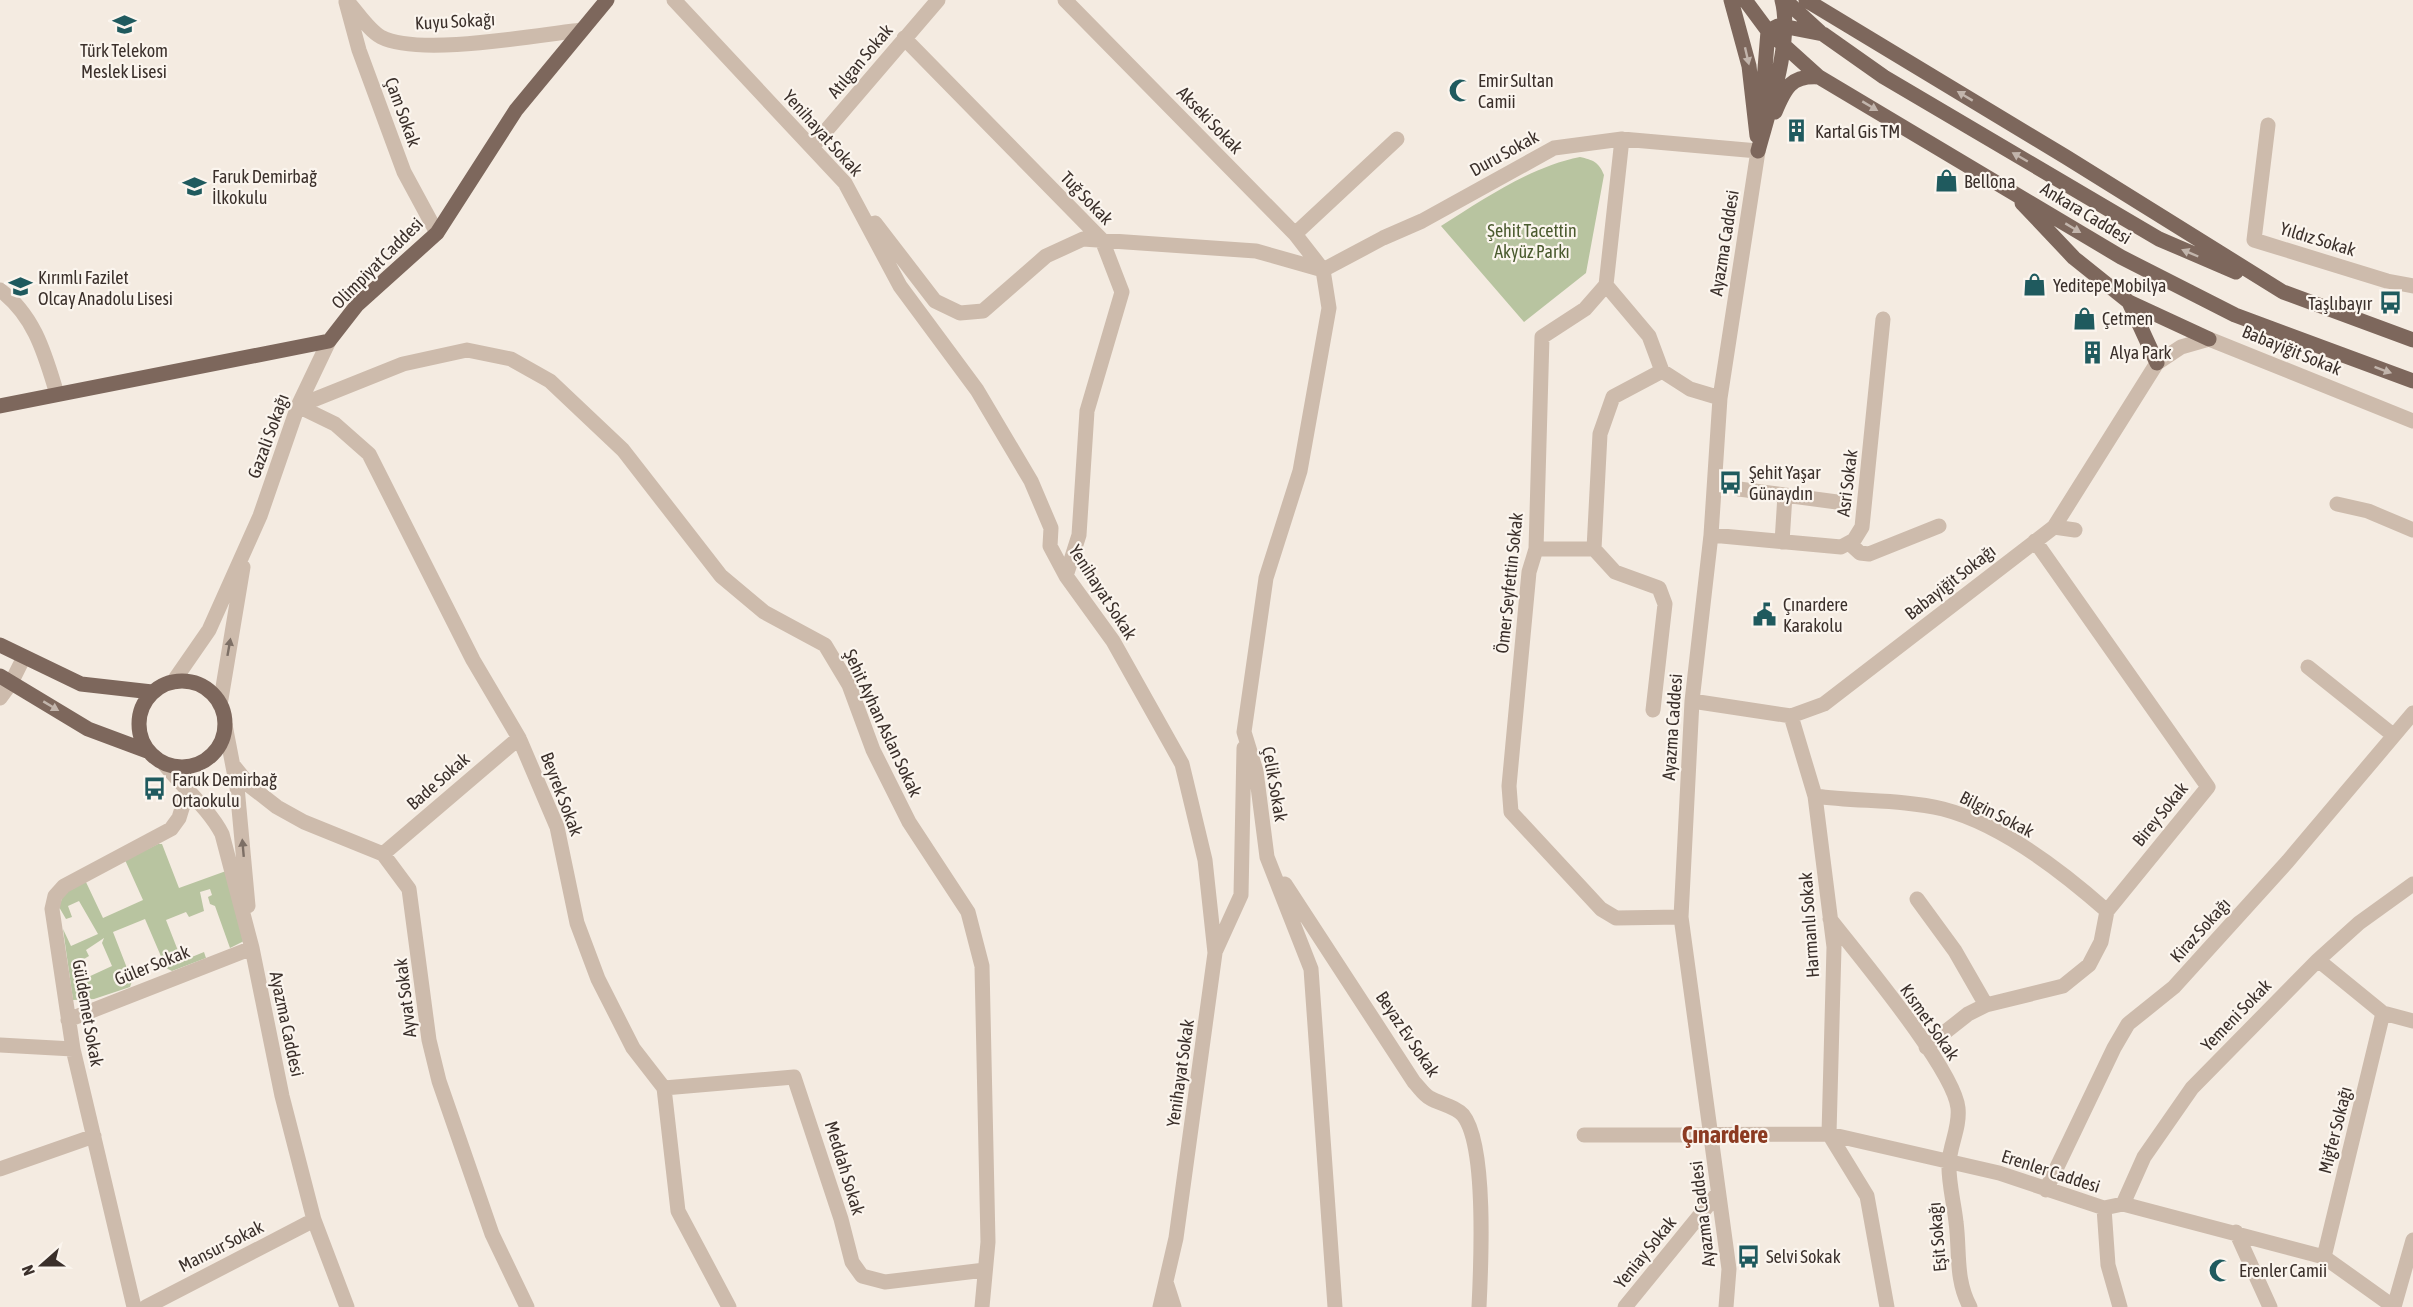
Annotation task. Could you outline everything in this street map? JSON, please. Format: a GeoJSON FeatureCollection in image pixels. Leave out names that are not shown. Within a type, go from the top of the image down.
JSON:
{"type":"FeatureCollection","features":[{"type":"Feature","properties":{"kind":"main road","name":"Olimpiyat Caddesi"},"geometry":{"type":"LineString","coordinates":[[329,341],[357,305],[437,233],[516,110],[606,0]]}},
{"type":"Feature","properties":{"kind":"main road"},"geometry":{"type":"LineString","coordinates":[[1731,0],[1744,43],[1754,93],[1758,151]]}},
{"type":"Feature","properties":{"kind":"main road","name":"Ankara Caddesi"},"geometry":{"type":"LineString","coordinates":[[1745,0],[1768,31],[1819,77],[2121,257],[2235,315],[2413,381]]}},
{"type":"Feature","properties":{"kind":"main road"},"geometry":{"type":"LineString","coordinates":[[1758,151],[1774,92],[1787,27],[1784,0]]}},
{"type":"Feature","properties":{"kind":"main road"},"geometry":{"type":"LineString","coordinates":[[1784,0],[1823,34],[1884,77],[2159,239],[2283,292]]}},
{"type":"Feature","properties":{"kind":"main road","name":"Ankara Caddesi"},"geometry":{"type":"LineString","coordinates":[[1806,0],[2066,156],[2283,292],[2413,339]]}},
{"type":"Feature","properties":{"kind":"main road"},"geometry":{"type":"LineString","coordinates":[[1758,151],[1768,31],[1778,26],[1823,34]]}},
{"type":"Feature","properties":{"kind":"main road"},"geometry":{"type":"LineString","coordinates":[[1758,151],[1791,82],[1804,76],[1819,77]]}},
{"type":"Feature","properties":{"kind":"main road"},"geometry":{"type":"LineString","coordinates":[[2010,189],[2074,258],[2128,302],[2209,339]]}},
{"type":"Feature","properties":{"kind":"main road"},"geometry":{"type":"LineString","coordinates":[[2128,302],[2157,363]]}},
{"type":"Feature","properties":{"kind":"main road"},"geometry":{"type":"LineString","coordinates":[[0,406],[329,341]]}},
{"type":"Feature","properties":{"kind":"main road"},"geometry":{"type":"LineString","coordinates":[[0,645],[81,684],[152,692]]}},
{"type":"Feature","properties":{"kind":"main road"},"geometry":{"type":"LineString","coordinates":[[6,680],[88,729],[147,751]]}},
{"type":"Feature","properties":{"kind":"main road"},"geometry":{"type":"LineString","coordinates":[[147,751],[139,732],[138,717],[143,704],[152,692],[173,682],[193,682],[206,688],[220,705],[225,725],[222,740],[216,752],[205,761],[192,767],[178,768],[165,765]]}},
{"type":"Feature","properties":{"kind":"main road","name":"Ayazma Caddesi"},"geometry":{"type":"LineString","coordinates":[[147,751],[165,765]]}},
{"type":"Feature","properties":{"kind":"street","name":"Kuyu Sokağı"},"geometry":{"type":"LineString","coordinates":[[346,0],[380,36],[411,44],[459,43],[582,30]]}},
{"type":"Feature","properties":{"kind":"street","name":"Çam Sokak"},"geometry":{"type":"LineString","coordinates":[[346,0],[359,50],[404,172],[437,233]]}},
{"type":"Feature","properties":{"kind":"street","name":"Yenihayat Sokak"},"geometry":{"type":"LineString","coordinates":[[674,0],[845,183],[900,286],[977,390],[1031,481],[1051,528],[1050,546],[1066,576],[1113,641],[1182,764],[1205,860],[1215,953],[1176,1238],[1160,1307]]}},
{"type":"Feature","properties":{"kind":"street","name":"Atılgan Sokak"},"geometry":{"type":"LineString","coordinates":[[812,147],[938,0]]}},
{"type":"Feature","properties":{"kind":"street","name":"Akseki Sokak"},"geometry":{"type":"LineString","coordinates":[[1065,0],[1295,234],[1323,270]]}},
{"type":"Feature","properties":{"kind":"street","name":"Tuğ Sokak"},"geometry":{"type":"LineString","coordinates":[[904,38],[1102,240],[1122,292],[1087,411],[1078,535],[1066,576]]}},
{"type":"Feature","properties":{"kind":"street","name":"Yıldız Sokak"},"geometry":{"type":"LineString","coordinates":[[2268,125],[2254,240],[2387,281],[2413,286]]}},
{"type":"Feature","properties":{"kind":"street"},"geometry":{"type":"LineString","coordinates":[[1295,234],[1397,139]]}},
{"type":"Feature","properties":{"kind":"street"},"geometry":{"type":"LineString","coordinates":[[1622,139],[1606,285],[1649,336],[1662,371],[1690,389],[1719,398]]}},
{"type":"Feature","properties":{"kind":"street","name":"Duru Sokak"},"geometry":{"type":"LineString","coordinates":[[1323,270],[1383,238],[1422,222],[1554,148],[1622,139],[1758,151]]}},
{"type":"Feature","properties":{"kind":"street","name":"Ayazma Caddesi"},"geometry":{"type":"LineString","coordinates":[[1726,1307],[1729,1269],[1681,917],[1692,701],[1711,535],[1719,398],[1758,151]]}},
{"type":"Feature","properties":{"kind":"street"},"geometry":{"type":"LineString","coordinates":[[845,183],[935,301],[960,313],[983,311],[1046,256],[1083,239],[1256,251],[1323,270]]}},
{"type":"Feature","properties":{"kind":"street","name":"Çelik Sokak"},"geometry":{"type":"LineString","coordinates":[[1323,270],[1329,308],[1300,471],[1266,578],[1244,732],[1256,771],[1267,857],[1311,969],[1335,1307]]}},
{"type":"Feature","properties":{"kind":"street","name":"Ömer Seyfettin Sokak"},"geometry":{"type":"LineString","coordinates":[[1606,285],[1585,309],[1542,337],[1536,549],[1529,572],[1509,786],[1511,812],[1594,902],[1609,914],[1616,918],[1681,917]]}},
{"type":"Feature","properties":{"kind":"street"},"geometry":{"type":"LineString","coordinates":[[0,290],[19,306],[32,325],[57,394]]}},
{"type":"Feature","properties":{"kind":"street","name":"Asri Sokak"},"geometry":{"type":"LineString","coordinates":[[1711,535],[1841,547],[1849,543],[1862,527],[1884,320]]}},
{"type":"Feature","properties":{"kind":"street"},"geometry":{"type":"LineString","coordinates":[[2157,363],[2181,347],[2209,339]]}},
{"type":"Feature","properties":{"kind":"street","name":"Babayiğit Sokak"},"geometry":{"type":"LineString","coordinates":[[2209,339],[2413,420]]}},
{"type":"Feature","properties":{"kind":"street","name":"Gazali Sokağı"},"geometry":{"type":"LineString","coordinates":[[247,546],[298,406],[329,341]]}},
{"type":"Feature","properties":{"kind":"street","name":"Şehit Ayhan Aslan Sokak"},"geometry":{"type":"LineString","coordinates":[[298,406],[403,364],[467,350],[511,359],[550,381],[623,450],[721,576],[764,612],[825,645],[849,685],[873,750],[909,822],[968,912],[979,955],[985,1049],[988,1242],[982,1307]]}},
{"type":"Feature","properties":{"kind":"street","name":"Babayiğit Sokağı"},"geometry":{"type":"LineString","coordinates":[[1692,701],[1791,716],[1824,704],[2054,526],[2157,363]]}},
{"type":"Feature","properties":{"kind":"street"},"geometry":{"type":"LineString","coordinates":[[1653,710],[1665,604],[1659,588],[1615,572],[1594,549],[1600,434],[1613,397],[1662,371]]}},
{"type":"Feature","properties":{"kind":"street","name":"Beyrek Sokak"},"geometry":{"type":"LineString","coordinates":[[298,406],[335,424],[369,454],[473,660],[519,738],[557,827],[577,923],[598,979],[633,1048],[664,1088]]}},
{"type":"Feature","properties":{"kind":"street"},"geometry":{"type":"LineString","coordinates":[[1739,489],[1837,502]]}},
{"type":"Feature","properties":{"kind":"street"},"geometry":{"type":"LineString","coordinates":[[1782,542],[1785,495]]}},
{"type":"Feature","properties":{"kind":"street"},"geometry":{"type":"LineString","coordinates":[[2337,504],[2368,512],[2413,530]]}},
{"type":"Feature","properties":{"kind":"street"},"geometry":{"type":"LineString","coordinates":[[1849,543],[1860,553],[1869,554],[1939,526]]}},
{"type":"Feature","properties":{"kind":"street"},"geometry":{"type":"LineString","coordinates":[[2054,526],[2075,530]]}},
{"type":"Feature","properties":{"kind":"street","name":"Birey Sokak"},"geometry":{"type":"LineString","coordinates":[[1926,1047],[1968,1014],[1986,1005],[2063,986],[2089,965],[2101,942],[2107,910],[2208,787],[2036,541]]}},
{"type":"Feature","properties":{"kind":"street"},"geometry":{"type":"LineString","coordinates":[[173,682],[208,630],[247,546]]}},
{"type":"Feature","properties":{"kind":"street"},"geometry":{"type":"LineString","coordinates":[[220,705],[247,546]]}},
{"type":"Feature","properties":{"kind":"street"},"geometry":{"type":"LineString","coordinates":[[1536,549],[1594,549]]}},
{"type":"Feature","properties":{"kind":"street"},"geometry":{"type":"LineString","coordinates":[[0,698],[6,680],[24,657]]}},
{"type":"Feature","properties":{"kind":"street"},"geometry":{"type":"LineString","coordinates":[[2308,667],[2393,735]]}},
{"type":"Feature","properties":{"kind":"street","name":"Kiraz Sokağı"},"geometry":{"type":"LineString","coordinates":[[2046,1190],[2114,1048],[2128,1024],[2174,987],[2288,861],[2413,713]]}},
{"type":"Feature","properties":{"kind":"street","name":"Harmanlı Sokak"},"geometry":{"type":"LineString","coordinates":[[1791,716],[1815,796],[1834,947],[1829,1134]]}},
{"type":"Feature","properties":{"kind":"street"},"geometry":{"type":"LineString","coordinates":[[225,725],[237,786],[252,948]]}},
{"type":"Feature","properties":{"kind":"street"},"geometry":{"type":"LineString","coordinates":[[1215,953],[1241,895],[1244,732]]}},
{"type":"Feature","properties":{"kind":"street","name":"Bade Sokak"},"geometry":{"type":"LineString","coordinates":[[383,854],[519,738]]}},
{"type":"Feature","properties":{"kind":"street","name":"Ayazma Caddesi"},"geometry":{"type":"LineString","coordinates":[[165,765],[214,819],[222,834],[252,948],[282,1096],[314,1220],[347,1307]]}},
{"type":"Feature","properties":{"kind":"street"},"geometry":{"type":"LineString","coordinates":[[233,765],[250,786],[277,807],[304,822],[383,854]]}},
{"type":"Feature","properties":{"kind":"street","name":"Güldemet Sokak"},"geometry":{"type":"LineString","coordinates":[[134,1307],[68,1020],[52,909],[56,896],[64,886],[171,830],[179,818],[188,792]]}},
{"type":"Feature","properties":{"kind":"street","name":"Bilgin Sokak"},"geometry":{"type":"LineString","coordinates":[[1815,796],[1855,802],[1917,804],[1964,817],[2002,835],[2035,856],[2071,880],[2107,910]]}},
{"type":"Feature","properties":{"kind":"street","name":"Ayvat Sokak"},"geometry":{"type":"LineString","coordinates":[[383,854],[409,889],[414,906],[429,1040],[440,1081],[492,1234],[527,1307]]}},
{"type":"Feature","properties":{"kind":"street","name":"Beyaz Ev Sokak"},"geometry":{"type":"LineString","coordinates":[[1267,857],[1414,1082],[1428,1097],[1461,1113],[1471,1126],[1476,1147],[1479,1193],[1481,1254],[1479,1307]]}},
{"type":"Feature","properties":{"kind":"street","name":"Yemeni Sokak"},"geometry":{"type":"LineString","coordinates":[[2123,1204],[2144,1157],[2192,1088],[2318,960],[2359,923],[2413,884]]}},
{"type":"Feature","properties":{"kind":"street"},"geometry":{"type":"LineString","coordinates":[[1917,899],[1955,951],[1986,1005]]}},
{"type":"Feature","properties":{"kind":"street","name":"Kısmet Sokak"},"geometry":{"type":"LineString","coordinates":[[1830,918],[1926,1047],[1953,1093],[1958,1108],[1958,1128],[1949,1163]]}},
{"type":"Feature","properties":{"kind":"street","name":"Güler Sokak"},"geometry":{"type":"LineString","coordinates":[[68,1020],[252,948]]}},
{"type":"Feature","properties":{"kind":"street"},"geometry":{"type":"LineString","coordinates":[[2318,960],[2383,1013],[2413,1021]]}},
{"type":"Feature","properties":{"kind":"street","name":"Miğfer Sokağı"},"geometry":{"type":"LineString","coordinates":[[2324,1257],[2383,1013]]}},
{"type":"Feature","properties":{"kind":"street"},"geometry":{"type":"LineString","coordinates":[[0,1045],[74,1049]]}},
{"type":"Feature","properties":{"kind":"street","name":"Meddah Sokak"},"geometry":{"type":"LineString","coordinates":[[664,1088],[794,1077],[838,1208],[852,1262],[862,1276],[885,1282],[985,1270]]}},
{"type":"Feature","properties":{"kind":"street"},"geometry":{"type":"LineString","coordinates":[[664,1088],[678,1212],[729,1307]]}},
{"type":"Feature","properties":{"kind":"street"},"geometry":{"type":"LineString","coordinates":[[1829,1134],[1867,1196],[1887,1307]]}},
{"type":"Feature","properties":{"kind":"street","name":"Erenler Caddesi"},"geometry":{"type":"LineString","coordinates":[[1584,1135],[1829,1134],[1999,1173],[2104,1208],[2123,1204],[2324,1257],[2394,1307]]}},
{"type":"Feature","properties":{"kind":"street"},"geometry":{"type":"LineString","coordinates":[[0,1170],[94,1136]]}},
{"type":"Feature","properties":{"kind":"street","name":"Eşit Sokağı"},"geometry":{"type":"LineString","coordinates":[[1949,1163],[1957,1227],[1957,1263],[1970,1307]]}},
{"type":"Feature","properties":{"kind":"street","name":"Yeniay Sokak"},"geometry":{"type":"LineString","coordinates":[[1625,1307],[1718,1193]]}},
{"type":"Feature","properties":{"kind":"street"},"geometry":{"type":"LineString","coordinates":[[2104,1208],[2108,1265],[2120,1307]]}},
{"type":"Feature","properties":{"kind":"street","name":"Mansur Sokak"},"geometry":{"type":"LineString","coordinates":[[146,1307],[314,1220]]}},
{"type":"Feature","properties":{"kind":"street"},"geometry":{"type":"LineString","coordinates":[[2236,1232],[2270,1307]]}},
{"type":"Feature","properties":{"kind":"street"},"geometry":{"type":"LineString","coordinates":[[2394,1307],[2413,1240]]}},
{"type":"Feature","properties":{"kind":"street"},"geometry":{"type":"LineString","coordinates":[[1166,1282],[1174,1307]]}},
{"type":"Feature","properties":{"kind":"green space","name":"Şehit Tacettin Akyüz Parkı"},"geometry":{"type":"Polygon","coordinates":[[[1580,157],[1595,162],[1604,175],[1586,273],[1524,322],[1441,226],[1525,176],[1580,157]]]}},
{"type":"Feature","properties":{"kind":"green space"},"geometry":{"type":"Polygon","coordinates":[[[162,844],[179,888],[226,871],[244,941],[230,948],[215,906],[210,904],[208,897],[212,895],[210,889],[200,892],[204,911],[189,917],[186,912],[166,920],[182,961],[204,952],[206,958],[172,971],[166,968],[145,919],[113,932],[132,981],[130,987],[94,999],[73,1000],[63,929],[71,946],[98,934],[79,901],[68,906],[72,917],[66,919],[59,907],[64,893],[85,880],[103,918],[143,900],[125,860],[162,844]],[[104,938],[86,950],[89,956],[79,962],[86,978],[112,966],[102,943],[104,938]]]}},
{"type":"Feature","properties":{"kind":"place","name":"Türk Telekom Meslek Lisesi"},"geometry":{"type":"Point","coordinates":[124,24]}},
{"type":"Feature","properties":{"kind":"place","name":"Emir Sultan Camii"},"geometry":{"type":"Point","coordinates":[1460,90]}},
{"type":"Feature","properties":{"kind":"place","name":"Kartal Gis TM"},"geometry":{"type":"Point","coordinates":[1797,131]}},
{"type":"Feature","properties":{"kind":"place","name":"Bellona"},"geometry":{"type":"Point","coordinates":[1946,181]}},
{"type":"Feature","properties":{"kind":"place","name":"Faruk Demirbağ İlkokulu"},"geometry":{"type":"Point","coordinates":[194,186]}},
{"type":"Feature","properties":{"kind":"place","name":"Yeditepe Mobilya"},"geometry":{"type":"Point","coordinates":[2035,285]}},
{"type":"Feature","properties":{"kind":"place","name":"Kırımlı Fazilet Olcay Anadolu Lisesi"},"geometry":{"type":"Point","coordinates":[20,287]}},
{"type":"Feature","properties":{"kind":"place","name":"Taşlıbayır"},"geometry":{"type":"Point","coordinates":[2390,303]}},
{"type":"Feature","properties":{"kind":"place","name":"Çetmen"},"geometry":{"type":"Point","coordinates":[2084,318]}},
{"type":"Feature","properties":{"kind":"place","name":"Alya Park"},"geometry":{"type":"Point","coordinates":[2092,352]}},
{"type":"Feature","properties":{"kind":"place","name":"Şehit Yaşar Günaydın"},"geometry":{"type":"Point","coordinates":[1731,482]}},
{"type":"Feature","properties":{"kind":"place","name":"Çınardere Karakolu"},"geometry":{"type":"Point","coordinates":[1765,614]}},
{"type":"Feature","properties":{"kind":"place","name":"Faruk Demirbağ Ortaokulu"},"geometry":{"type":"Point","coordinates":[154,789]}},
{"type":"Feature","properties":{"kind":"place","name":"Selvi Sokak"},"geometry":{"type":"Point","coordinates":[1748,1256]}},
{"type":"Feature","properties":{"kind":"place","name":"Erenler Camii"},"geometry":{"type":"Point","coordinates":[2221,1270]}},
{"type":"Feature","properties":{"kind":"district","name":"Çınardere"},"geometry":{"type":"Point","coordinates":[1725,1134]}}]}
